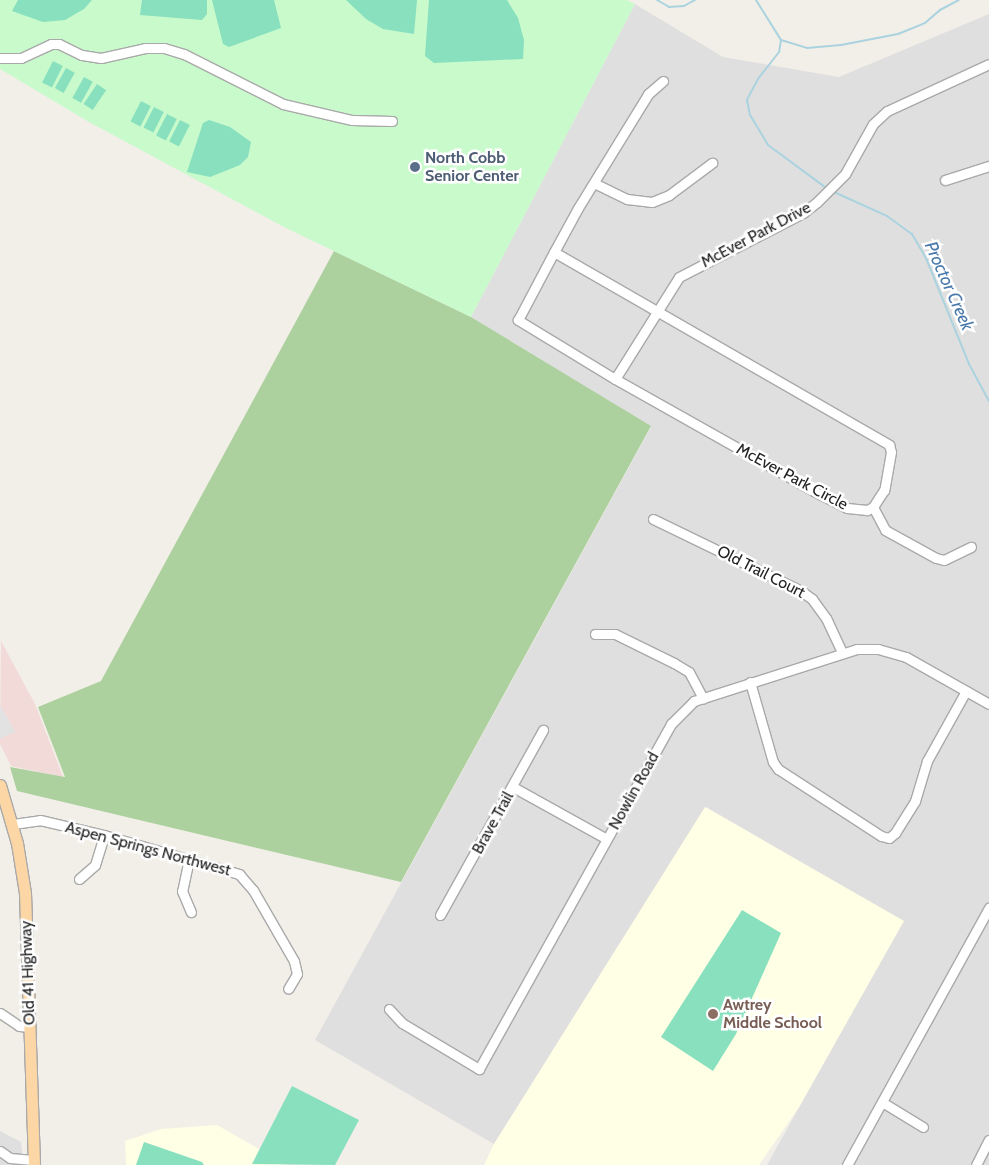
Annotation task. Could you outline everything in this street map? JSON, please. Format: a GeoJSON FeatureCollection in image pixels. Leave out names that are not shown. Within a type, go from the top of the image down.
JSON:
{"type":"FeatureCollection","features":[{"type":"Feature","properties":{"kind":"main road","name":"Old 41 Highway"},"geometry":{"type":"LineString","coordinates":[[0,784],[13,824],[25,893],[34,1162]]}},
{"type":"Feature","properties":{"kind":"street"},"geometry":{"type":"LineString","coordinates":[[0,58],[21,58],[51,44],[59,44],[82,55],[101,58],[145,48],[164,48],[184,54],[283,104],[352,120],[392,121]]}},
{"type":"Feature","properties":{"kind":"street","name":"McEver Park Drive"},"geometry":{"type":"LineString","coordinates":[[615,379],[656,311],[679,278],[689,270],[803,213],[817,202],[845,174],[873,124],[887,110],[989,64]]}},
{"type":"Feature","properties":{"kind":"street","name":"McEver Park Circle"},"geometry":{"type":"LineString","coordinates":[[554,252],[888,445],[892,452],[884,490],[873,507],[867,510],[847,508],[615,379],[518,320],[554,252],[594,183],[648,94],[663,81]]}},
{"type":"Feature","properties":{"kind":"street"},"geometry":{"type":"LineString","coordinates":[[594,183],[627,199],[652,202],[669,195],[712,164]]}},
{"type":"Feature","properties":{"kind":"street"},"geometry":{"type":"LineString","coordinates":[[945,180],[989,166]]}},
{"type":"Feature","properties":{"kind":"street"},"geometry":{"type":"LineString","coordinates":[[873,507],[885,530],[936,558],[944,560],[971,546]]}},
{"type":"Feature","properties":{"kind":"street","name":"Old Trail Court"},"geometry":{"type":"LineString","coordinates":[[653,520],[801,591],[812,599],[826,618],[842,653]]}},
{"type":"Feature","properties":{"kind":"street"},"geometry":{"type":"LineString","coordinates":[[595,634],[615,634],[674,663],[689,672],[704,698]]}},
{"type":"Feature","properties":{"kind":"street","name":"Nowlin Road"},"geometry":{"type":"LineString","coordinates":[[389,1008],[402,1022],[479,1068],[671,724],[684,708],[704,698],[750,682],[857,649],[878,649],[906,657],[989,704]]}},
{"type":"Feature","properties":{"kind":"street"},"geometry":{"type":"LineString","coordinates":[[750,682],[773,762],[778,769],[881,836],[889,838],[895,834],[915,801],[927,761],[966,691]]}},
{"type":"Feature","properties":{"kind":"street","name":"Brave Trail"},"geometry":{"type":"LineString","coordinates":[[440,915],[513,787],[543,730]]}},
{"type":"Feature","properties":{"kind":"street"},"geometry":{"type":"LineString","coordinates":[[513,787],[607,839]]}},
{"type":"Feature","properties":{"kind":"street","name":"Aspen Springs Northwest"},"geometry":{"type":"LineString","coordinates":[[13,824],[40,820],[104,835],[232,870],[248,882],[294,961],[297,974],[288,989]]}},
{"type":"Feature","properties":{"kind":"street"},"geometry":{"type":"LineString","coordinates":[[78,879],[96,865],[104,835]]}},
{"type":"Feature","properties":{"kind":"street"},"geometry":{"type":"LineString","coordinates":[[189,858],[182,891],[191,912]]}},
{"type":"Feature","properties":{"kind":"street"},"geometry":{"type":"LineString","coordinates":[[846,1165],[989,908]]}},
{"type":"Feature","properties":{"kind":"street"},"geometry":{"type":"LineString","coordinates":[[0,1013],[19,1026],[30,1027]]}},
{"type":"Feature","properties":{"kind":"street"},"geometry":{"type":"LineString","coordinates":[[882,1102],[924,1127]]}},
{"type":"Feature","properties":{"kind":"street"},"geometry":{"type":"LineString","coordinates":[[976,1165],[989,1140]]}},
{"type":"Feature","properties":{"kind":"street"},"geometry":{"type":"LineString","coordinates":[[0,1151],[10,1158],[34,1162]]}},
{"type":"Feature","properties":{"kind":"shaded area"},"geometry":{"type":"Polygon","coordinates":[[[635,4],[723,57],[839,77],[989,14],[989,1165],[767,1165],[903,921],[706,807],[494,1144],[315,1040],[651,427],[471,317],[635,4]]]}},
{"type":"Feature","properties":{"kind":"shaded area"},"geometry":{"type":"Polygon","coordinates":[[[1,641],[35,704],[63,777],[11,766],[0,744],[1,641]]]}},
{"type":"Feature","properties":{"kind":"shaded area"},"geometry":{"type":"Polygon","coordinates":[[[0,705],[15,732],[0,739],[0,705]]]}},
{"type":"Feature","properties":{"kind":"shaded area","name":"Awtrey Middle School"},"geometry":{"type":"Polygon","coordinates":[[[705,807],[904,921],[799,1107],[759,1165],[484,1165],[494,1144],[705,807]]]}},
{"type":"Feature","properties":{"kind":"shaded area"},"geometry":{"type":"Polygon","coordinates":[[[217,1125],[287,1165],[126,1165],[125,1141],[161,1129],[217,1125]]]}},
{"type":"Feature","properties":{"kind":"shaded area"},"geometry":{"type":"Polygon","coordinates":[[[0,1131],[21,1142],[24,1165],[0,1165],[0,1131]]]}},
{"type":"Feature","properties":{"kind":"green space"},"geometry":{"type":"Polygon","coordinates":[[[0,0],[627,0],[635,4],[471,317],[284,227],[89,122],[0,69],[0,0]]]}},
{"type":"Feature","properties":{"kind":"green space"},"geometry":{"type":"Polygon","coordinates":[[[18,0],[92,0],[84,9],[65,20],[43,22],[12,11],[18,0]]]}},
{"type":"Feature","properties":{"kind":"green space"},"geometry":{"type":"Polygon","coordinates":[[[142,0],[207,0],[207,14],[202,20],[140,15],[142,0]]]}},
{"type":"Feature","properties":{"kind":"green space"},"geometry":{"type":"Polygon","coordinates":[[[212,0],[274,0],[281,28],[229,47],[223,44],[212,0]]]}},
{"type":"Feature","properties":{"kind":"green space"},"geometry":{"type":"Polygon","coordinates":[[[346,0],[417,0],[414,34],[383,29],[366,19],[346,0]]]}},
{"type":"Feature","properties":{"kind":"green space"},"geometry":{"type":"Polygon","coordinates":[[[429,0],[507,0],[518,18],[524,40],[523,59],[434,63],[425,56],[429,0]]]}},
{"type":"Feature","properties":{"kind":"green space"},"geometry":{"type":"Polygon","coordinates":[[[53,61],[63,66],[52,87],[42,82],[53,61]]]}},
{"type":"Feature","properties":{"kind":"green space"},"geometry":{"type":"Polygon","coordinates":[[[66,68],[75,73],[64,93],[55,88],[66,68]]]}},
{"type":"Feature","properties":{"kind":"green space"},"geometry":{"type":"Polygon","coordinates":[[[84,77],[93,82],[81,103],[72,98],[84,77]]]}},
{"type":"Feature","properties":{"kind":"green space"},"geometry":{"type":"Polygon","coordinates":[[[97,84],[106,90],[93,110],[84,104],[97,84]]]}},
{"type":"Feature","properties":{"kind":"green space"},"geometry":{"type":"Polygon","coordinates":[[[141,101],[151,106],[140,126],[131,121],[141,101]]]}},
{"type":"Feature","properties":{"kind":"green space"},"geometry":{"type":"Polygon","coordinates":[[[154,107],[164,112],[153,132],[144,127],[154,107]]]}},
{"type":"Feature","properties":{"kind":"green space"},"geometry":{"type":"Polygon","coordinates":[[[167,114],[177,119],[166,140],[156,135],[167,114]]]}},
{"type":"Feature","properties":{"kind":"green space"},"geometry":{"type":"Polygon","coordinates":[[[180,120],[190,125],[179,146],[169,141],[180,120]]]}},
{"type":"Feature","properties":{"kind":"green space"},"geometry":{"type":"Polygon","coordinates":[[[209,120],[230,127],[251,142],[248,157],[240,165],[210,177],[187,172],[203,123],[209,120]]]}},
{"type":"Feature","properties":{"kind":"green space"},"geometry":{"type":"Polygon","coordinates":[[[334,251],[471,317],[651,426],[401,882],[17,791],[10,767],[65,777],[38,707],[101,681],[334,251]]]}},
{"type":"Feature","properties":{"kind":"green space"},"geometry":{"type":"Polygon","coordinates":[[[742,910],[781,933],[736,1034],[713,1071],[661,1037],[742,910]]]}},
{"type":"Feature","properties":{"kind":"green space"},"geometry":{"type":"Polygon","coordinates":[[[292,1086],[359,1120],[335,1165],[252,1164],[292,1086]]]}},
{"type":"Feature","properties":{"kind":"green space"},"geometry":{"type":"Polygon","coordinates":[[[144,1142],[202,1162],[204,1165],[136,1165],[144,1142]]]}},
{"type":"Feature","properties":{"kind":"waterway","name":"Proctor Creek"},"geometry":{"type":"LineString","coordinates":[[657,0],[669,7],[684,6],[695,0]]}},
{"type":"Feature","properties":{"kind":"waterway","name":"Proctor Creek"},"geometry":{"type":"LineString","coordinates":[[756,0],[781,40],[779,52],[758,79],[747,100],[750,115],[768,145],[825,187]]}},
{"type":"Feature","properties":{"kind":"waterway"},"geometry":{"type":"LineString","coordinates":[[781,40],[807,48],[841,45],[898,34],[925,23],[940,10],[959,0]]}},
{"type":"Feature","properties":{"kind":"waterway","name":"Proctor Creek"},"geometry":{"type":"LineString","coordinates":[[834,192],[887,216],[912,234],[926,258],[969,364],[989,401]]}},
{"type":"Feature","properties":{"kind":"place","name":"North Cobb Senior Center"},"geometry":{"type":"Point","coordinates":[415,167]}},
{"type":"Feature","properties":{"kind":"place","name":"Awtrey Middle School"},"geometry":{"type":"Point","coordinates":[713,1014]}}]}
